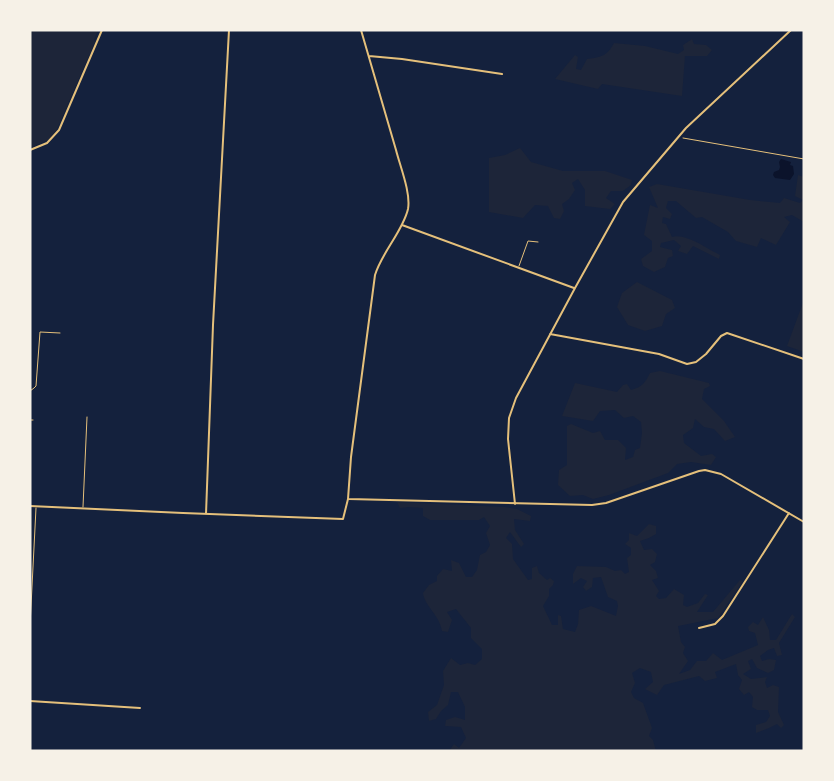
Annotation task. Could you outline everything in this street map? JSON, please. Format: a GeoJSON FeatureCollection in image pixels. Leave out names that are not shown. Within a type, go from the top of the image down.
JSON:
{"type":"FeatureCollection","features":[{"type":"Feature","properties":{"kind":"street"},"geometry":{"type":"LineString","coordinates":[[30,150],[46,144],[59,130],[102,30]]}},
{"type":"Feature","properties":{"kind":"street"},"geometry":{"type":"LineString","coordinates":[[206,514],[213,325],[229,30]]}},
{"type":"Feature","properties":{"kind":"street"},"geometry":{"type":"LineString","coordinates":[[30,506],[344,519],[375,275],[378,265],[402,225],[408,208],[408,197],[361,30]]}},
{"type":"Feature","properties":{"kind":"street"},"geometry":{"type":"LineString","coordinates":[[515,504],[508,439],[509,418],[516,398],[574,288],[623,202],[686,128],[791,30]]}},
{"type":"Feature","properties":{"kind":"street"},"geometry":{"type":"LineString","coordinates":[[369,56],[502,74]]}},
{"type":"Feature","properties":{"kind":"street"},"geometry":{"type":"LineString","coordinates":[[402,225],[574,288]]}},
{"type":"Feature","properties":{"kind":"street"},"geometry":{"type":"LineString","coordinates":[[550,334],[659,354],[687,364],[696,362],[721,336],[727,333],[804,359]]}},
{"type":"Feature","properties":{"kind":"street"},"geometry":{"type":"LineString","coordinates":[[348,499],[592,505],[606,503],[705,470],[721,474],[804,522]]}},
{"type":"Feature","properties":{"kind":"street"},"geometry":{"type":"LineString","coordinates":[[699,628],[715,624],[723,616],[789,513]]}},
{"type":"Feature","properties":{"kind":"street"},"geometry":{"type":"LineString","coordinates":[[30,701],[140,708]]}},
{"type":"Feature","properties":{"kind":"lane"},"geometry":{"type":"LineString","coordinates":[[519,267],[528,241],[538,242]]}},
{"type":"Feature","properties":{"kind":"lane"},"geometry":{"type":"LineString","coordinates":[[30,391],[36,386],[40,332],[60,333]]}},
{"type":"Feature","properties":{"kind":"lane"},"geometry":{"type":"LineString","coordinates":[[83,508],[87,417]]}},
{"type":"Feature","properties":{"kind":"lane"},"geometry":{"type":"LineString","coordinates":[[30,627],[36,506]]}},
{"type":"Feature","properties":{"kind":"path"},"geometry":{"type":"LineString","coordinates":[[678,137],[804,159]]}},
{"type":"Feature","properties":{"kind":"shaded area"},"geometry":{"type":"Polygon","coordinates":[[[30,30],[98,30],[95,42],[57,129],[50,139],[30,148],[30,30]]]}},
{"type":"Feature","properties":{"kind":"shaded area"},"geometry":{"type":"Polygon","coordinates":[[[692,39],[694,44],[706,45],[712,50],[707,56],[685,56],[682,96],[602,84],[598,89],[555,79],[575,55],[578,57],[576,69],[581,70],[587,59],[604,55],[614,43],[645,46],[678,54],[684,50],[683,45],[692,39]]]}},
{"type":"Feature","properties":{"kind":"shaded area"},"geometry":{"type":"Polygon","coordinates":[[[520,148],[531,162],[563,171],[605,171],[632,180],[631,185],[623,191],[611,191],[606,198],[615,204],[610,209],[585,206],[585,190],[578,179],[572,183],[575,190],[562,204],[564,211],[560,219],[554,218],[548,206],[535,205],[523,218],[489,212],[489,158],[505,155],[520,148]]]}},
{"type":"Feature","properties":{"kind":"shaded area"},"geometry":{"type":"Polygon","coordinates":[[[781,159],[791,162],[790,165],[793,166],[794,174],[790,180],[775,178],[773,175],[779,170],[781,159]]]}},
{"type":"Feature","properties":{"kind":"shaded area"},"geometry":{"type":"Polygon","coordinates":[[[798,175],[804,177],[804,222],[792,215],[784,217],[790,222],[776,245],[761,238],[757,247],[736,241],[728,232],[702,217],[696,218],[676,201],[668,201],[666,208],[672,214],[670,219],[663,217],[662,223],[666,224],[672,237],[684,237],[696,242],[720,255],[719,259],[693,246],[687,254],[678,251],[681,246],[674,240],[661,243],[660,247],[672,250],[673,256],[668,258],[665,267],[654,272],[643,266],[641,259],[652,251],[652,241],[644,235],[650,205],[658,208],[649,187],[657,184],[750,200],[780,203],[784,198],[800,203],[803,200],[795,196],[798,175]]]}},
{"type":"Feature","properties":{"kind":"shaded area"},"geometry":{"type":"Polygon","coordinates":[[[637,282],[672,300],[675,308],[666,314],[662,326],[645,331],[628,325],[617,307],[622,293],[637,282]]]}},
{"type":"Feature","properties":{"kind":"shaded area"},"geometry":{"type":"Polygon","coordinates":[[[804,300],[804,352],[787,346],[804,300]]]}},
{"type":"Feature","properties":{"kind":"shaded area"},"geometry":{"type":"Polygon","coordinates":[[[660,371],[709,383],[710,386],[704,389],[702,399],[724,421],[735,437],[725,441],[714,429],[704,427],[695,419],[693,428],[683,435],[684,443],[701,456],[712,454],[716,457],[711,465],[691,462],[677,464],[668,473],[609,495],[593,499],[583,495],[570,496],[558,485],[559,470],[567,465],[567,426],[571,424],[593,433],[600,431],[605,440],[618,440],[626,448],[625,460],[633,457],[635,450],[640,448],[642,433],[641,422],[633,416],[624,418],[615,410],[600,411],[593,421],[562,416],[575,383],[617,392],[627,384],[631,390],[641,386],[650,373],[660,371]]]}},
{"type":"Feature","properties":{"kind":"shaded area"},"geometry":{"type":"Polygon","coordinates":[[[397,502],[505,507],[517,509],[531,516],[530,521],[514,519],[515,530],[524,544],[521,547],[510,532],[506,538],[512,544],[513,559],[528,580],[532,579],[532,568],[537,566],[539,573],[547,580],[550,578],[554,581],[543,606],[552,625],[558,625],[558,615],[561,616],[563,629],[575,632],[579,610],[591,606],[616,616],[618,606],[617,601],[608,597],[601,577],[593,578],[592,587],[586,591],[583,587],[587,581],[581,578],[573,584],[573,574],[577,566],[606,567],[615,571],[621,570],[625,574],[629,572],[627,558],[631,555],[631,548],[625,544],[629,540],[629,533],[637,536],[649,524],[656,526],[656,534],[640,541],[644,550],[652,549],[657,554],[655,562],[650,565],[656,571],[658,578],[652,580],[659,591],[656,596],[659,599],[666,598],[674,589],[684,595],[683,605],[687,607],[698,603],[705,594],[708,595],[697,612],[713,612],[740,580],[743,581],[718,618],[678,626],[681,642],[685,647],[683,653],[688,661],[679,674],[690,670],[697,661],[706,661],[713,653],[722,660],[758,645],[755,633],[749,631],[748,627],[753,622],[758,625],[763,617],[769,630],[770,640],[776,640],[792,614],[795,617],[779,643],[782,655],[777,656],[774,648],[760,656],[762,661],[776,660],[774,670],[768,673],[757,668],[752,659],[748,661],[751,669],[743,674],[751,679],[767,677],[765,682],[767,688],[773,685],[779,687],[778,712],[784,725],[781,728],[777,724],[756,733],[756,725],[766,722],[770,716],[768,710],[757,710],[752,707],[753,697],[749,692],[744,695],[739,689],[742,680],[738,675],[736,664],[715,672],[717,678],[705,681],[699,676],[664,685],[657,695],[645,689],[653,682],[651,672],[640,668],[632,673],[635,683],[631,692],[634,698],[643,703],[652,728],[649,736],[653,740],[656,751],[449,751],[454,744],[459,748],[466,738],[461,727],[445,726],[446,720],[455,717],[465,720],[465,707],[458,692],[451,692],[448,705],[436,719],[429,721],[428,712],[437,705],[444,685],[443,671],[451,658],[460,665],[468,663],[475,665],[482,659],[482,649],[471,638],[471,628],[456,609],[447,612],[452,620],[448,632],[442,631],[423,593],[429,585],[437,581],[437,576],[443,569],[452,571],[451,560],[459,563],[466,577],[472,577],[477,570],[480,555],[486,552],[490,545],[486,533],[490,526],[484,517],[479,520],[430,520],[423,516],[423,508],[400,508],[397,502]]]}}]}
